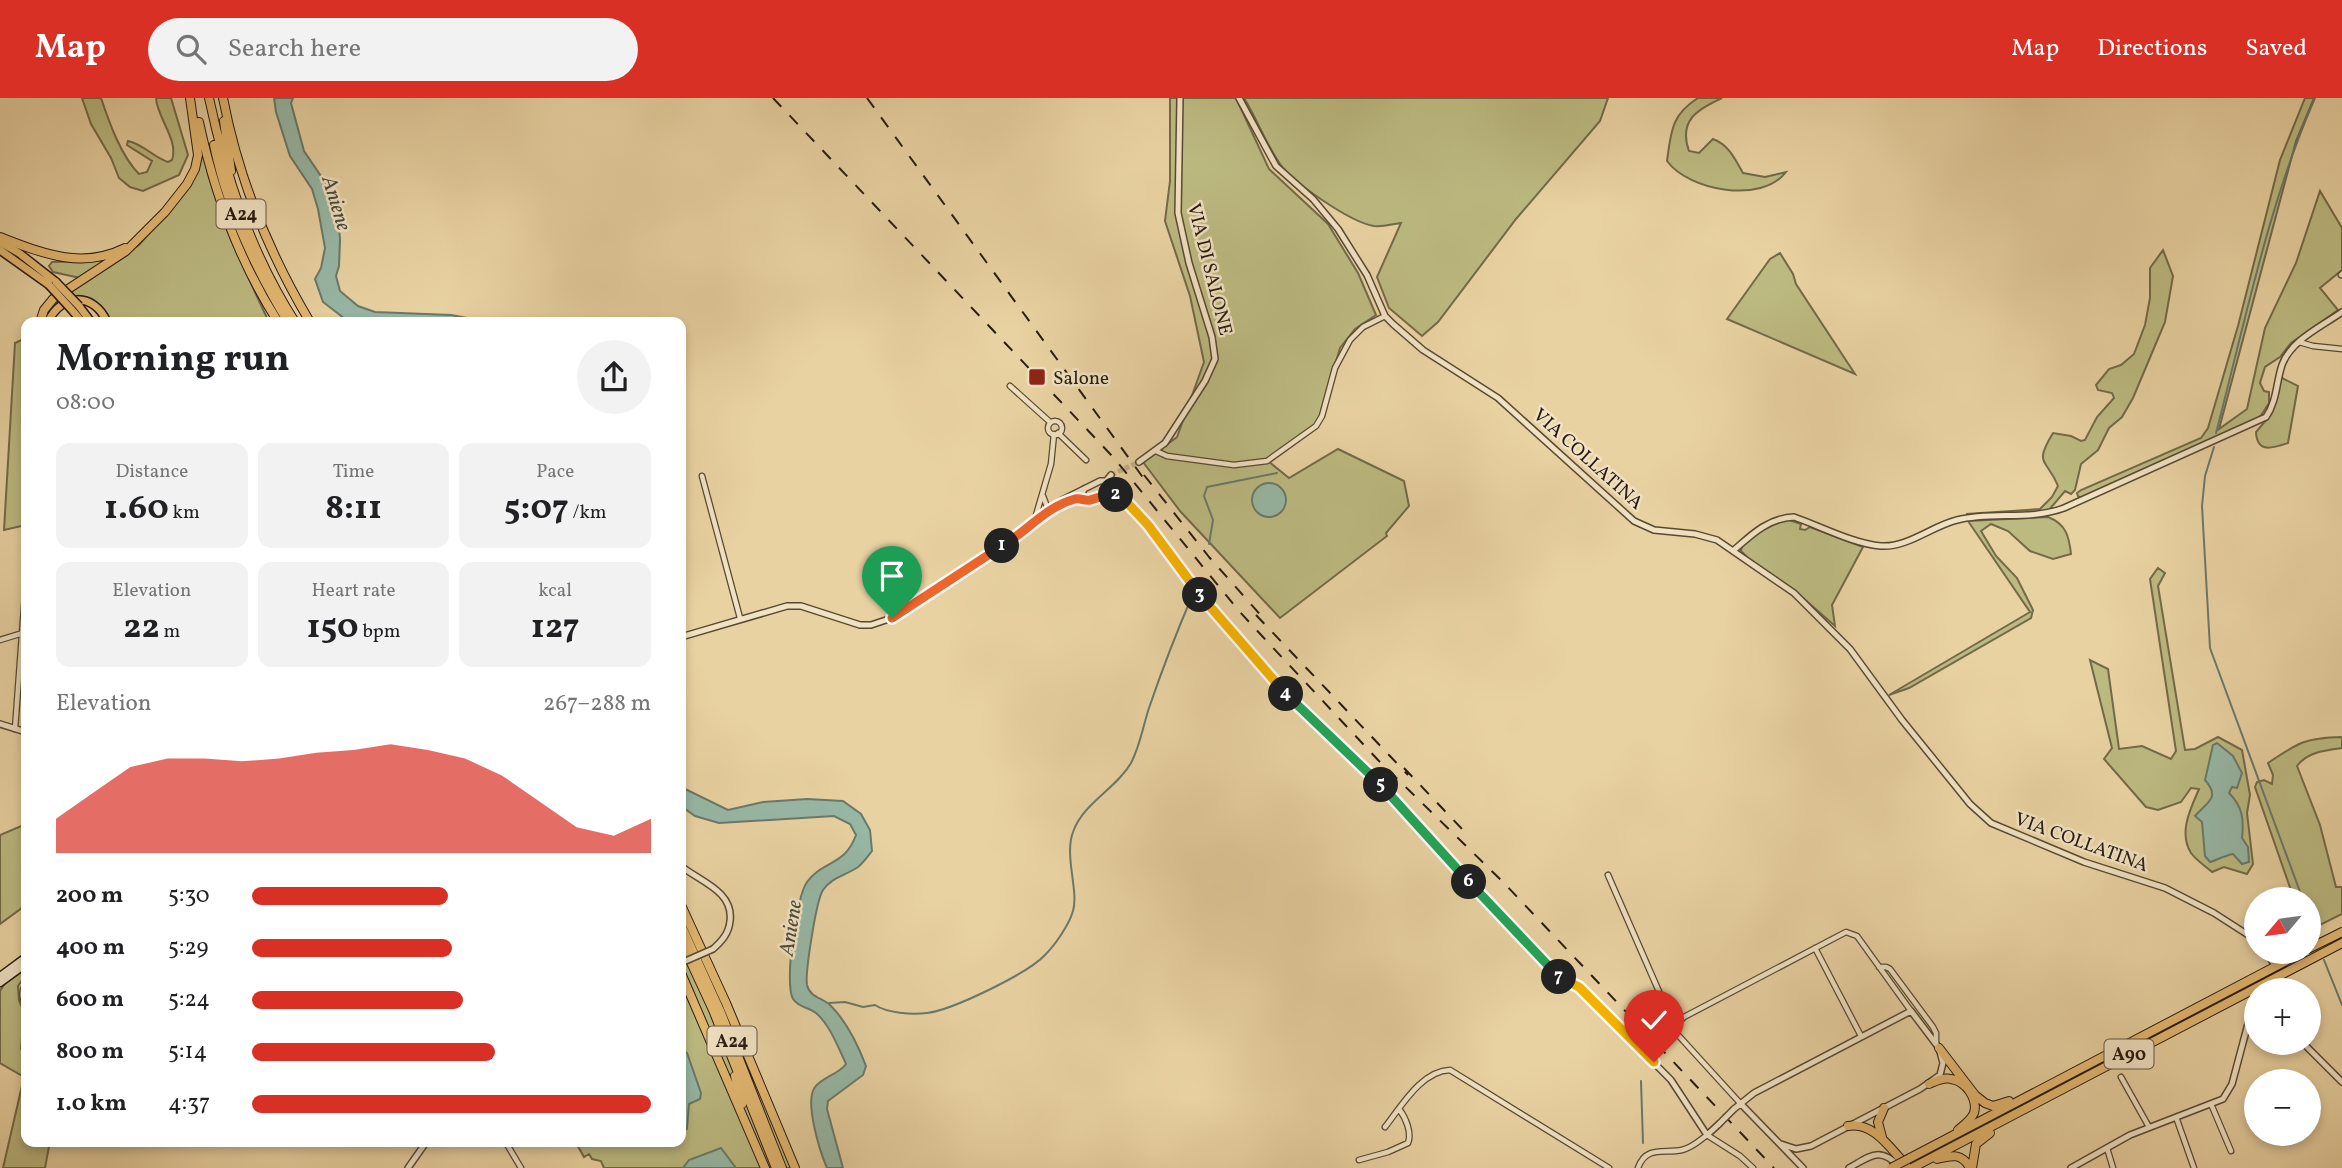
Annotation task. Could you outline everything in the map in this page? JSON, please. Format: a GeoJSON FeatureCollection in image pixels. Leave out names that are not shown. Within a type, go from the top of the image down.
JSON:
{"type":"FeatureCollection","features":[{"type":"Feature","properties":{"kind":"highway"},"geometry":{"type":"LineString","coordinates":[[42,317],[46,307],[60,293],[117,258],[139,240],[187,184],[195,169],[198,155],[192,98]]}},
{"type":"Feature","properties":{"kind":"highway"},"geometry":{"type":"LineString","coordinates":[[192,98],[219,199],[248,269],[275,317]]}},
{"type":"Feature","properties":{"kind":"highway","name":"A24"},"geometry":{"type":"LineString","coordinates":[[206,98],[221,155],[247,231],[292,317]]}},
{"type":"Feature","properties":{"kind":"highway","name":"A24"},"geometry":{"type":"LineString","coordinates":[[206,98],[216,157],[241,232],[285,317]]}},
{"type":"Feature","properties":{"kind":"highway"},"geometry":{"type":"LineString","coordinates":[[222,98],[231,170],[245,215],[247,231]]}},
{"type":"Feature","properties":{"kind":"highway"},"geometry":{"type":"LineString","coordinates":[[222,98],[253,203],[270,246],[307,317]]}},
{"type":"Feature","properties":{"kind":"highway"},"geometry":{"type":"LineString","coordinates":[[0,239],[42,253],[75,259],[106,256],[139,240]]}},
{"type":"Feature","properties":{"kind":"highway"},"geometry":{"type":"LineString","coordinates":[[0,239],[53,284],[85,317]]}},
{"type":"Feature","properties":{"kind":"highway"},"geometry":{"type":"LineString","coordinates":[[0,250],[53,284]]}},
{"type":"Feature","properties":{"kind":"highway"},"geometry":{"type":"LineString","coordinates":[[52,317],[61,305],[76,299],[86,300],[98,308],[104,317]]}},
{"type":"Feature","properties":{"kind":"highway"},"geometry":{"type":"LineString","coordinates":[[75,308],[80,317]]}},
{"type":"Feature","properties":{"kind":"highway"},"geometry":{"type":"LineString","coordinates":[[686,916],[726,1003],[795,1168]]}},
{"type":"Feature","properties":{"kind":"highway"},"geometry":{"type":"LineString","coordinates":[[2321,942],[2342,932]]}},
{"type":"Feature","properties":{"kind":"highway","name":"A24"},"geometry":{"type":"LineString","coordinates":[[686,936],[721,1013],[780,1166]]}},
{"type":"Feature","properties":{"kind":"highway","name":"A90"},"geometry":{"type":"LineString","coordinates":[[1915,1166],[2342,943]]}},
{"type":"Feature","properties":{"kind":"highway","name":"A24"},"geometry":{"type":"LineString","coordinates":[[686,952],[780,1166]]}},
{"type":"Feature","properties":{"kind":"highway","name":"A90"},"geometry":{"type":"LineString","coordinates":[[1891,1168],[2280,964]]}},
{"type":"Feature","properties":{"kind":"highway"},"geometry":{"type":"LineString","coordinates":[[686,985],[765,1168]]}},
{"type":"Feature","properties":{"kind":"highway"},"geometry":{"type":"LineString","coordinates":[[713,1010],[754,1142]]}},
{"type":"Feature","properties":{"kind":"highway"},"geometry":{"type":"LineString","coordinates":[[1937,1046],[1975,1095],[1989,1104],[1997,1106],[2048,1087]]}},
{"type":"Feature","properties":{"kind":"highway"},"geometry":{"type":"LineString","coordinates":[[1929,1084],[1945,1079],[1956,1080],[1966,1087],[1974,1101],[1971,1118],[1938,1143]]}},
{"type":"Feature","properties":{"kind":"highway"},"geometry":{"type":"LineString","coordinates":[[1884,1108],[1878,1125],[1885,1142]]}},
{"type":"Feature","properties":{"kind":"highway"},"geometry":{"type":"LineString","coordinates":[[1971,1168],[1974,1149],[1979,1140],[2027,1108]]}},
{"type":"Feature","properties":{"kind":"highway"},"geometry":{"type":"LineString","coordinates":[[1848,1126],[1864,1126],[1915,1166],[1954,1155],[1964,1159],[1971,1168]]}},
{"type":"Feature","properties":{"kind":"main road"},"geometry":{"type":"LineString","coordinates":[[0,976],[21,961]]}},
{"type":"Feature","properties":{"kind":"main road"},"geometry":{"type":"LineString","coordinates":[[0,983],[21,968]]}},
{"type":"Feature","properties":{"kind":"street","name":"VIA DI SALONE"},"geometry":{"type":"LineString","coordinates":[[1139,461],[1156,451],[1170,436],[1205,381],[1215,356],[1209,323],[1189,263],[1178,213],[1180,98]]}},
{"type":"Feature","properties":{"kind":"street","name":"VIA COLLATINA"},"geometry":{"type":"LineString","coordinates":[[1239,98],[1276,166],[1320,206],[1349,245],[1367,275],[1385,316],[1423,350],[1498,398],[1634,521],[1654,530],[1704,535],[1717,540],[1794,593],[1850,649],[1889,703],[1970,804],[1991,823],[2084,862],[2165,888],[2214,913],[2244,932]]}},
{"type":"Feature","properties":{"kind":"street"},"geometry":{"type":"LineString","coordinates":[[1733,551],[1760,529],[1783,517],[1794,517],[1866,544],[1884,546],[1900,543],[1958,520],[2054,512],[2266,417],[2273,407],[2283,363],[2290,350],[2342,312]]}},
{"type":"Feature","properties":{"kind":"street"},"geometry":{"type":"LineString","coordinates":[[1156,451],[1167,456],[1234,465],[1267,461],[1316,426],[1322,416],[1335,368],[1350,340],[1363,327],[1385,316]]}},
{"type":"Feature","properties":{"kind":"street"},"geometry":{"type":"LineString","coordinates":[[2299,342],[2342,349]]}},
{"type":"Feature","properties":{"kind":"street"},"geometry":{"type":"LineString","coordinates":[[1010,386],[1050,422],[1055,421],[1062,428],[1056,434],[1051,464],[1033,526]]}},
{"type":"Feature","properties":{"kind":"street"},"geometry":{"type":"LineString","coordinates":[[1050,422],[1049,431],[1086,460]]}},
{"type":"Feature","properties":{"kind":"street"},"geometry":{"type":"LineString","coordinates":[[1106,494],[1111,475]]}},
{"type":"Feature","properties":{"kind":"street"},"geometry":{"type":"LineString","coordinates":[[702,476],[740,618]]}},
{"type":"Feature","properties":{"kind":"street"},"geometry":{"type":"LineString","coordinates":[[686,635],[792,606],[856,624],[871,625],[884,621],[908,609],[1084,489],[1100,481],[1107,483],[1148,525],[1190,584],[1274,683],[1374,777],[1556,975],[1579,987],[1671,1080],[1707,1135],[1741,1156],[1753,1168]]}},
{"type":"Feature","properties":{"kind":"street"},"geometry":{"type":"LineString","coordinates":[[1082,498],[1084,489]]}},
{"type":"Feature","properties":{"kind":"street"},"geometry":{"type":"LineString","coordinates":[[1051,510],[1071,500],[1089,500],[1106,494],[1121,496]]}},
{"type":"Feature","properties":{"kind":"street"},"geometry":{"type":"LineString","coordinates":[[1042,496],[1042,505],[1051,510]]}},
{"type":"Feature","properties":{"kind":"street"},"geometry":{"type":"LineString","coordinates":[[1042,496],[1051,510]]}},
{"type":"Feature","properties":{"kind":"street"},"geometry":{"type":"LineString","coordinates":[[0,640],[21,634]]}},
{"type":"Feature","properties":{"kind":"street"},"geometry":{"type":"LineString","coordinates":[[15,729],[21,665]]}},
{"type":"Feature","properties":{"kind":"street"},"geometry":{"type":"LineString","coordinates":[[0,724],[21,731]]}},
{"type":"Feature","properties":{"kind":"street"},"geometry":{"type":"LineString","coordinates":[[686,869],[717,891],[729,906],[730,918],[724,938],[712,949],[686,961]]}},
{"type":"Feature","properties":{"kind":"street"},"geometry":{"type":"LineString","coordinates":[[1608,875],[1678,1035],[1803,1168]]}},
{"type":"Feature","properties":{"kind":"street"},"geometry":{"type":"LineString","coordinates":[[1675,1026],[1684,1017],[1843,933],[1852,933],[1937,1046],[1943,1068],[1940,1075],[1929,1084],[1811,1146],[1796,1149],[1781,1144]]}},
{"type":"Feature","properties":{"kind":"street"},"geometry":{"type":"LineString","coordinates":[[1815,948],[1861,1036]]}},
{"type":"Feature","properties":{"kind":"street"},"geometry":{"type":"LineString","coordinates":[[1880,967],[1890,969],[1933,1027],[1937,1046]]}},
{"type":"Feature","properties":{"kind":"street"},"geometry":{"type":"LineString","coordinates":[[1638,1168],[1642,1159],[1652,1151],[1681,1150],[1693,1146],[1754,1093],[1911,1011]]}},
{"type":"Feature","properties":{"kind":"street"},"geometry":{"type":"LineString","coordinates":[[2071,1168],[2148,1127],[2225,1097],[2232,1084],[2244,1039]]}},
{"type":"Feature","properties":{"kind":"street"},"geometry":{"type":"LineString","coordinates":[[2315,1055],[2342,1082]]}},
{"type":"Feature","properties":{"kind":"street"},"geometry":{"type":"LineString","coordinates":[[1385,1127],[1426,1080],[1438,1072],[1450,1070],[1609,1168]]}},
{"type":"Feature","properties":{"kind":"street"},"geometry":{"type":"LineString","coordinates":[[2121,1077],[2148,1127]]}},
{"type":"Feature","properties":{"kind":"street"},"geometry":{"type":"LineString","coordinates":[[2211,1104],[2231,1151]]}},
{"type":"Feature","properties":{"kind":"street"},"geometry":{"type":"LineString","coordinates":[[1359,1160],[1408,1143],[1408,1129],[1399,1110]]}},
{"type":"Feature","properties":{"kind":"street"},"geometry":{"type":"LineString","coordinates":[[2176,1117],[2194,1168]]}},
{"type":"Feature","properties":{"kind":"street"},"geometry":{"type":"LineString","coordinates":[[1803,1168],[1802,1157],[1811,1146]]}},
{"type":"Feature","properties":{"kind":"street"},"geometry":{"type":"LineString","coordinates":[[408,1168],[422,1147]]}},
{"type":"Feature","properties":{"kind":"street"},"geometry":{"type":"LineString","coordinates":[[509,1147],[521,1168]]}},
{"type":"Feature","properties":{"kind":"street"},"geometry":{"type":"LineString","coordinates":[[2107,1147],[2113,1168]]}},
{"type":"Feature","properties":{"kind":"street"},"geometry":{"type":"LineString","coordinates":[[1849,1168],[1880,1154],[1891,1158],[1901,1168]]}},
{"type":"Feature","properties":{"kind":"shaded area"},"geometry":{"type":"Polygon","coordinates":[[[82,98],[101,98],[121,148],[139,174],[147,172],[152,161],[127,145],[128,141],[163,160],[172,160],[173,145],[156,98],[171,98],[188,155],[179,175],[143,191],[130,187],[119,178],[111,158],[91,124],[82,98]]]}},
{"type":"Feature","properties":{"kind":"shaded area"},"geometry":{"type":"Polygon","coordinates":[[[274,98],[293,98],[291,103],[304,151],[325,182],[338,212],[340,240],[336,276],[340,291],[358,306],[375,312],[462,317],[342,317],[323,302],[315,279],[321,268],[325,248],[318,209],[312,189],[290,156],[274,98]]]}},
{"type":"Feature","properties":{"kind":"shaded area"},"geometry":{"type":"Polygon","coordinates":[[[1170,98],[1236,98],[1269,169],[1328,224],[1358,273],[1376,315],[1355,329],[1340,348],[1318,423],[1268,461],[1289,478],[1338,449],[1404,481],[1409,506],[1386,533],[1387,536],[1280,618],[1180,511],[1143,462],[1177,437],[1204,362],[1190,296],[1165,221],[1170,181],[1170,98]]]}},
{"type":"Feature","properties":{"kind":"shaded area"},"geometry":{"type":"Polygon","coordinates":[[[1244,98],[1608,98],[1600,121],[1516,219],[1438,322],[1422,336],[1389,308],[1377,277],[1401,223],[1374,226],[1364,223],[1338,210],[1297,181],[1280,164],[1244,98]]]}},
{"type":"Feature","properties":{"kind":"shaded area"},"geometry":{"type":"Polygon","coordinates":[[[1698,98],[1722,98],[1692,117],[1686,131],[1689,151],[1699,153],[1713,139],[1727,149],[1743,173],[1765,177],[1786,172],[1775,182],[1760,188],[1726,190],[1692,180],[1677,171],[1667,161],[1671,133],[1682,111],[1698,98]]]}},
{"type":"Feature","properties":{"kind":"shaded area"},"geometry":{"type":"Polygon","coordinates":[[[2305,98],[2314,98],[2296,141],[2219,429],[2247,409],[2265,328],[2296,263],[2320,191],[2342,228],[2342,270],[2320,288],[2338,310],[2291,343],[2280,357],[2265,367],[2260,383],[2264,391],[2269,392],[2269,403],[2258,420],[2081,498],[2077,493],[2081,490],[2201,438],[2208,428],[2238,326],[2280,160],[2305,98]]]}},
{"type":"Feature","properties":{"kind":"shaded area"},"geometry":{"type":"Polygon","coordinates":[[[202,150],[231,238],[267,317],[106,317],[96,303],[75,296],[69,290],[139,245],[186,191],[200,163],[202,150]]]}},
{"type":"Feature","properties":{"kind":"shaded area"},"geometry":{"type":"Polygon","coordinates":[[[2163,250],[2173,276],[2165,322],[2133,398],[2122,417],[2109,428],[2098,450],[2081,464],[2075,490],[2071,494],[2065,491],[2049,510],[2032,514],[1967,516],[2040,509],[2052,497],[2058,486],[2044,461],[2047,444],[2053,433],[2085,440],[2097,417],[2114,398],[2112,393],[2098,390],[2096,385],[2109,369],[2121,365],[2134,354],[2145,325],[2150,298],[2150,268],[2163,250]]]}},
{"type":"Feature","properties":{"kind":"shaded area"},"geometry":{"type":"Polygon","coordinates":[[[1780,253],[1796,284],[1855,374],[1727,319],[1770,259],[1780,253]]]}},
{"type":"Feature","properties":{"kind":"shaded area"},"geometry":{"type":"Polygon","coordinates":[[[119,255],[80,278],[53,272],[49,266],[52,262],[92,261],[119,255]]]}},
{"type":"Feature","properties":{"kind":"shaded area"},"geometry":{"type":"Polygon","coordinates":[[[21,340],[21,526],[4,530],[15,343],[21,340]]]}},
{"type":"Feature","properties":{"kind":"shaded area"},"geometry":{"type":"Polygon","coordinates":[[[2280,377],[2298,386],[2288,443],[2267,448],[2259,444],[2256,432],[2272,413],[2280,377]]]}},
{"type":"Feature","properties":{"kind":"shaded area"},"geometry":{"type":"Polygon","coordinates":[[[1269,483],[1281,488],[1286,500],[1281,512],[1269,517],[1257,512],[1252,500],[1257,488],[1269,483]]]}},
{"type":"Feature","properties":{"kind":"shaded area"},"geometry":{"type":"Polygon","coordinates":[[[2048,517],[2066,531],[2071,554],[2053,559],[2030,551],[2008,531],[1991,524],[1981,531],[1996,556],[2017,578],[2033,610],[2031,618],[1909,688],[1889,695],[2030,612],[1968,521],[2048,517]]]}},
{"type":"Feature","properties":{"kind":"shaded area"},"geometry":{"type":"Polygon","coordinates":[[[1786,519],[1801,524],[1800,529],[1810,527],[1863,547],[1832,605],[1835,626],[1794,590],[1741,551],[1742,545],[1771,524],[1786,519]]]}},
{"type":"Feature","properties":{"kind":"shaded area"},"geometry":{"type":"Polygon","coordinates":[[[2158,568],[2165,573],[2158,586],[2185,750],[2195,749],[2218,737],[2242,750],[2250,795],[2247,813],[2253,864],[2247,874],[2224,867],[2212,872],[2191,853],[2187,845],[2186,829],[2199,789],[2191,788],[2181,802],[2158,810],[2146,807],[2104,759],[2112,748],[2090,660],[2108,669],[2119,749],[2142,746],[2171,759],[2176,751],[2150,579],[2158,568]]]}},
{"type":"Feature","properties":{"kind":"shaded area"},"geometry":{"type":"Polygon","coordinates":[[[2342,737],[2342,748],[2311,755],[2297,766],[2320,825],[2336,887],[2342,887],[2342,914],[2321,924],[2321,887],[2290,887],[2255,787],[2257,782],[2264,780],[2272,784],[2273,775],[2268,763],[2303,742],[2342,737]]]}},
{"type":"Feature","properties":{"kind":"shaded area"},"geometry":{"type":"Polygon","coordinates":[[[2217,743],[2233,756],[2242,773],[2237,788],[2232,787],[2229,793],[2240,809],[2242,838],[2248,847],[2249,862],[2242,864],[2233,854],[2210,862],[2205,856],[2202,822],[2195,816],[2211,800],[2212,791],[2205,780],[2213,745],[2217,743]]]}},
{"type":"Feature","properties":{"kind":"shaded area"},"geometry":{"type":"Polygon","coordinates":[[[686,789],[728,810],[763,802],[807,799],[843,801],[861,814],[870,830],[872,851],[858,867],[835,879],[823,890],[814,922],[808,967],[809,989],[837,1012],[856,1042],[866,1066],[863,1075],[828,1101],[827,1109],[843,1168],[827,1168],[817,1139],[811,1103],[815,1087],[846,1064],[821,1018],[793,999],[790,976],[792,940],[799,904],[807,882],[813,875],[840,858],[856,835],[850,824],[834,816],[719,823],[695,816],[686,810],[686,789]]]}},
{"type":"Feature","properties":{"kind":"shaded area"},"geometry":{"type":"Polygon","coordinates":[[[21,826],[21,909],[0,924],[0,835],[21,826]]]}},
{"type":"Feature","properties":{"kind":"shaded area"},"geometry":{"type":"Polygon","coordinates":[[[686,910],[729,1003],[797,1168],[604,1168],[601,1161],[592,1159],[589,1154],[584,1157],[578,1147],[686,1147],[686,910]]]}},
{"type":"Feature","properties":{"kind":"shaded area"},"geometry":{"type":"Polygon","coordinates":[[[21,972],[18,986],[21,1005],[21,1075],[0,1063],[0,991],[5,983],[21,972]]]}},
{"type":"Feature","properties":{"kind":"shaded area"},"geometry":{"type":"Polygon","coordinates":[[[686,1052],[701,1093],[700,1099],[689,1104],[687,1129],[686,1052]]]}},
{"type":"Feature","properties":{"kind":"shaded area"},"geometry":{"type":"Polygon","coordinates":[[[21,1090],[21,1147],[49,1147],[45,1168],[3,1168],[21,1090]]]}},
{"type":"Feature","properties":{"kind":"shaded area"},"geometry":{"type":"Polygon","coordinates":[[[721,1148],[736,1168],[683,1168],[689,1160],[721,1148]]]}},
{"type":"Feature","properties":{"kind":"waterway"},"geometry":{"type":"LineString","coordinates":[[2216,433],[2271,220],[2315,98]]}},
{"type":"Feature","properties":{"kind":"waterway"},"geometry":{"type":"LineString","coordinates":[[2214,447],[2205,476],[2202,506],[2210,648],[2298,887]]}},
{"type":"Feature","properties":{"kind":"waterway"},"geometry":{"type":"LineString","coordinates":[[1209,544],[1213,520],[1204,496],[1207,487],[1277,473]]}},
{"type":"Feature","properties":{"kind":"waterway"},"geometry":{"type":"LineString","coordinates":[[1198,584],[1199,578]]}},
{"type":"Feature","properties":{"kind":"waterway"},"geometry":{"type":"LineString","coordinates":[[829,1003],[845,1002],[863,1007],[875,1005],[893,1012],[927,1013],[971,998],[1006,981],[1036,963],[1049,951],[1073,911],[1070,852],[1073,832],[1084,813],[1117,781],[1131,763],[1159,679],[1193,594]]}},
{"type":"Feature","properties":{"kind":"waterway"},"geometry":{"type":"LineString","coordinates":[[2324,960],[2342,1005]]}},
{"type":"Feature","properties":{"kind":"waterway"},"geometry":{"type":"LineString","coordinates":[[1641,1081],[1643,1143]]}},
{"type":"Feature","properties":{"kind":"tunnel"},"geometry":{"type":"LineString","coordinates":[[1111,475],[1139,462]]}},
{"type":"Feature","properties":{"kind":"railway"},"geometry":{"type":"LineString","coordinates":[[773,98],[1114,458],[1239,611],[1378,760],[1503,882],[1774,1168]]}},
{"type":"Feature","properties":{"kind":"railway"},"geometry":{"type":"LineString","coordinates":[[867,98],[1147,483]]}},
{"type":"Feature","properties":{"kind":"railway"},"geometry":{"type":"LineString","coordinates":[[1144,475],[1209,557],[1265,620]]}},
{"type":"Feature","properties":{"kind":"railway"},"geometry":{"type":"LineString","coordinates":[[1256,615],[1408,775]]}},
{"type":"Feature","properties":{"kind":"railway"},"geometry":{"type":"LineString","coordinates":[[1404,768],[1462,829]]}},
{"type":"Feature","properties":{"kind":"place","name":"Salone"},"geometry":{"type":"Point","coordinates":[1037,377]}},
{"type":"Feature","properties":{"kind":"route"},"geometry":{"type":"LineString","coordinates":[[892,618],[1023,533],[1051,510],[1076,499],[1089,500],[1106,494],[1121,496],[1148,525],[1190,584],[1274,683],[1374,777],[1556,975],[1579,987],[1654,1062]]}},
{"type":"Feature","properties":{"kind":"water label","name":"Aniene"},"geometry":{"type":"Point","coordinates":[337,203]}},
{"type":"Feature","properties":{"kind":"water label","name":"Aniene"},"geometry":{"type":"Point","coordinates":[790,928]}}]}
